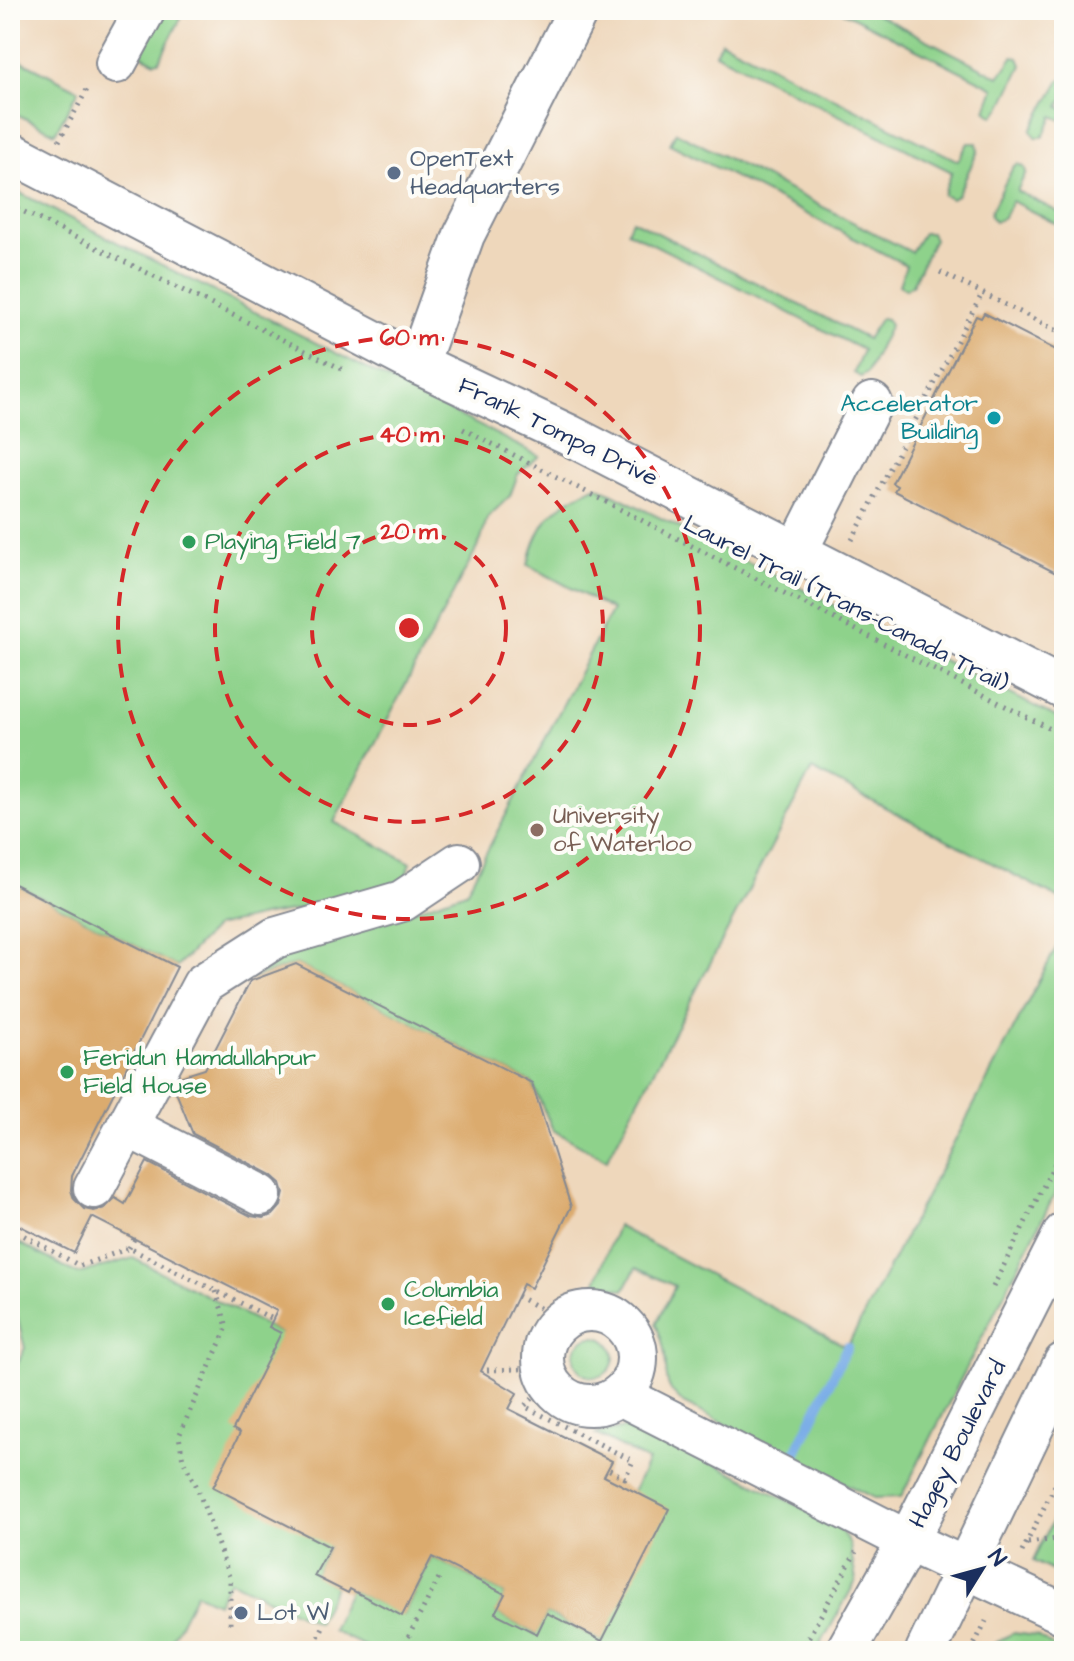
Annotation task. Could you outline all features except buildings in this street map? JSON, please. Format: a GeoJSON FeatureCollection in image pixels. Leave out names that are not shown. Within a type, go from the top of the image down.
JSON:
{"type":"FeatureCollection","features":[{"type":"Feature","properties":{"kind":"street"},"geometry":{"type":"LineString","coordinates":[[103,74],[145,10]]}},
{"type":"Feature","properties":{"kind":"street"},"geometry":{"type":"LineString","coordinates":[[418,364],[464,235],[578,10]]}},
{"type":"Feature","properties":{"kind":"street","name":"Frank Tompa Drive"},"geometry":{"type":"LineString","coordinates":[[10,152],[418,364],[569,435],[1064,689]]}},
{"type":"Feature","properties":{"kind":"street"},"geometry":{"type":"LineString","coordinates":[[797,551],[872,403]]}},
{"type":"Feature","properties":{"kind":"street"},"geometry":{"type":"LineString","coordinates":[[94,1188],[203,984],[275,938],[402,901],[459,863]]}},
{"type":"Feature","properties":{"kind":"street"},"geometry":{"type":"LineString","coordinates":[[127,1126],[261,1195]]}},
{"type":"Feature","properties":{"kind":"street","name":"Hagey Boulevard"},"geometry":{"type":"LineString","coordinates":[[846,1651],[908,1541],[1064,1233]]}},
{"type":"Feature","properties":{"kind":"street"},"geometry":{"type":"LineString","coordinates":[[583,1311],[598,1311],[613,1316],[625,1326],[633,1338],[637,1354],[636,1369],[620,1395],[606,1402],[591,1404],[575,1402],[561,1394],[548,1376],[544,1355],[553,1329],[562,1320],[583,1311]]}},
{"type":"Feature","properties":{"kind":"street"},"geometry":{"type":"LineString","coordinates":[[926,1651],[1064,1363]]}},
{"type":"Feature","properties":{"kind":"street"},"geometry":{"type":"LineString","coordinates":[[620,1395],[908,1541],[1064,1614]]}},
{"type":"Feature","properties":{"kind":"path"},"geometry":{"type":"LineString","coordinates":[[59,141],[103,74]]}},
{"type":"Feature","properties":{"kind":"path"},"geometry":{"type":"LineString","coordinates":[[10,205],[351,374]]}},
{"type":"Feature","properties":{"kind":"path"},"geometry":{"type":"LineString","coordinates":[[940,272],[1064,334]]}},
{"type":"Feature","properties":{"kind":"path"},"geometry":{"type":"LineString","coordinates":[[852,540],[982,294]]}},
{"type":"Feature","properties":{"kind":"path","name":"Laurel Trail (Trans-Canada Trail)"},"geometry":{"type":"LineString","coordinates":[[451,423],[1064,736]]}},
{"type":"Feature","properties":{"kind":"path"},"geometry":{"type":"LineString","coordinates":[[987,1298],[1064,1145]]}},
{"type":"Feature","properties":{"kind":"path"},"geometry":{"type":"LineString","coordinates":[[10,1228],[80,1266],[129,1248],[134,1239]]}},
{"type":"Feature","properties":{"kind":"path"},"geometry":{"type":"LineString","coordinates":[[129,1248],[273,1319]]}},
{"type":"Feature","properties":{"kind":"path"},"geometry":{"type":"LineString","coordinates":[[216,1291],[227,1327],[179,1436],[183,1460],[197,1487],[230,1579],[230,1626]]}},
{"type":"Feature","properties":{"kind":"path"},"geometry":{"type":"LineString","coordinates":[[517,1296],[562,1320]]}},
{"type":"Feature","properties":{"kind":"path"},"geometry":{"type":"LineString","coordinates":[[10,1320],[17,1347],[10,1363]]}},
{"type":"Feature","properties":{"kind":"path"},"geometry":{"type":"LineString","coordinates":[[487,1370],[548,1376]]}},
{"type":"Feature","properties":{"kind":"path"},"geometry":{"type":"LineString","coordinates":[[548,1376],[524,1406],[633,1461],[625,1478],[608,1469]]}},
{"type":"Feature","properties":{"kind":"path"},"geometry":{"type":"LineString","coordinates":[[1022,1552],[1064,1467]]}},
{"type":"Feature","properties":{"kind":"path"},"geometry":{"type":"LineString","coordinates":[[801,1651],[872,1523]]}},
{"type":"Feature","properties":{"kind":"path"},"geometry":{"type":"LineString","coordinates":[[1027,1543],[1064,1538]]}},
{"type":"Feature","properties":{"kind":"path"},"geometry":{"type":"LineString","coordinates":[[401,1651],[439,1578]]}},
{"type":"Feature","properties":{"kind":"path"},"geometry":{"type":"LineString","coordinates":[[971,1651],[986,1621]]}},
{"type":"Feature","properties":{"kind":"path"},"geometry":{"type":"LineString","coordinates":[[311,1651],[324,1625]]}},
{"type":"Feature","properties":{"kind":"shaded area","name":"University of Waterloo"},"geometry":{"type":"Polygon","coordinates":[[[10,10],[1064,10],[1064,1651],[10,1651],[10,10]]]}},
{"type":"Feature","properties":{"kind":"green space"},"geometry":{"type":"Polygon","coordinates":[[[162,10],[169,10],[181,18],[159,61],[155,62],[140,54],[162,10]]]}},
{"type":"Feature","properties":{"kind":"green space"},"geometry":{"type":"Polygon","coordinates":[[[839,10],[869,10],[999,77],[1013,57],[1019,58],[1022,65],[1001,108],[993,116],[986,110],[994,88],[839,10]]]}},
{"type":"Feature","properties":{"kind":"green space"},"geometry":{"type":"Polygon","coordinates":[[[721,41],[958,161],[968,143],[977,143],[978,151],[957,196],[951,199],[943,195],[952,172],[715,53],[721,41]]]}},
{"type":"Feature","properties":{"kind":"green space"},"geometry":{"type":"Polygon","coordinates":[[[10,55],[79,90],[55,133],[10,111],[10,55]]]}},
{"type":"Feature","properties":{"kind":"green space"},"geometry":{"type":"Polygon","coordinates":[[[1060,80],[1064,80],[1064,97],[1059,107],[1064,109],[1064,121],[1053,116],[1043,137],[1036,137],[1031,130],[1060,80]]]}},
{"type":"Feature","properties":{"kind":"green space"},"geometry":{"type":"Polygon","coordinates":[[[676,132],[911,252],[923,233],[931,233],[934,239],[912,285],[906,289],[899,285],[906,265],[670,144],[676,132]]]}},
{"type":"Feature","properties":{"kind":"green space"},"geometry":{"type":"Polygon","coordinates":[[[1018,164],[1026,172],[1017,191],[1064,215],[1064,228],[1012,201],[1004,217],[995,222],[990,216],[1013,167],[1018,164]]]}},
{"type":"Feature","properties":{"kind":"green space"},"geometry":{"type":"Polygon","coordinates":[[[10,188],[539,456],[518,474],[510,496],[487,518],[481,540],[334,822],[411,863],[403,883],[354,901],[215,927],[177,967],[10,882],[10,188]]]}},
{"type":"Feature","properties":{"kind":"green space"},"geometry":{"type":"Polygon","coordinates":[[[632,220],[867,339],[881,318],[886,319],[890,325],[867,373],[861,377],[854,373],[863,350],[627,231],[632,220]]]}},
{"type":"Feature","properties":{"kind":"green space"},"geometry":{"type":"Polygon","coordinates":[[[597,486],[1064,721],[1064,901],[812,769],[607,1160],[553,1130],[532,1083],[296,964],[251,979],[293,952],[466,892],[612,610],[528,565],[532,549],[551,515],[570,499],[597,486]]]}},
{"type":"Feature","properties":{"kind":"green space"},"geometry":{"type":"Polygon","coordinates":[[[1064,933],[1064,1176],[901,1497],[874,1498],[683,1403],[672,1392],[668,1382],[664,1348],[656,1324],[675,1286],[636,1268],[624,1290],[596,1282],[617,1226],[847,1347],[1064,933]]]}},
{"type":"Feature","properties":{"kind":"green space"},"geometry":{"type":"Polygon","coordinates":[[[17,1242],[78,1274],[133,1258],[406,1397],[315,1575],[335,1586],[317,1623],[230,1580],[217,1603],[196,1593],[166,1651],[10,1651],[10,1379],[25,1348],[17,1317],[10,1309],[10,1255],[17,1242]]]}},
{"type":"Feature","properties":{"kind":"green space"},"geometry":{"type":"Polygon","coordinates":[[[594,1337],[608,1343],[614,1357],[608,1371],[594,1377],[580,1371],[574,1357],[580,1343],[594,1337]]]}},
{"type":"Feature","properties":{"kind":"green space"},"geometry":{"type":"Polygon","coordinates":[[[643,1427],[838,1526],[850,1545],[856,1581],[817,1651],[374,1651],[332,1630],[350,1589],[403,1615],[432,1557],[505,1594],[496,1613],[536,1634],[547,1613],[602,1641],[633,1491],[648,1461],[596,1434],[643,1427]]]}},
{"type":"Feature","properties":{"kind":"green space"},"geometry":{"type":"Polygon","coordinates":[[[1064,1497],[1064,1577],[1033,1561],[1064,1497]]]}},
{"type":"Feature","properties":{"kind":"green space"},"geometry":{"type":"Polygon","coordinates":[[[1013,1633],[1037,1636],[1061,1651],[988,1651],[992,1645],[1013,1633]]]}},
{"type":"Feature","properties":{"kind":"waterway"},"geometry":{"type":"LineString","coordinates":[[794,1456],[847,1347]]}},
{"type":"Feature","properties":{"kind":"place","name":"OpenText Headquarters"},"geometry":{"type":"Point","coordinates":[394,173]}},
{"type":"Feature","properties":{"kind":"place","name":"Accelerator Building"},"geometry":{"type":"Point","coordinates":[994,418]}},
{"type":"Feature","properties":{"kind":"place","name":"Playing Field 7"},"geometry":{"type":"Point","coordinates":[189,542]}},
{"type":"Feature","properties":{"kind":"place","name":"University of Waterloo"},"geometry":{"type":"Point","coordinates":[537,830]}},
{"type":"Feature","properties":{"kind":"place","name":"Feridun Hamdullahpur Field House"},"geometry":{"type":"Point","coordinates":[67,1072]}},
{"type":"Feature","properties":{"kind":"place","name":"Columbia Icefield"},"geometry":{"type":"Point","coordinates":[388,1304]}},
{"type":"Feature","properties":{"kind":"place","name":"Lot W"},"geometry":{"type":"Point","coordinates":[241,1613]}}]}
